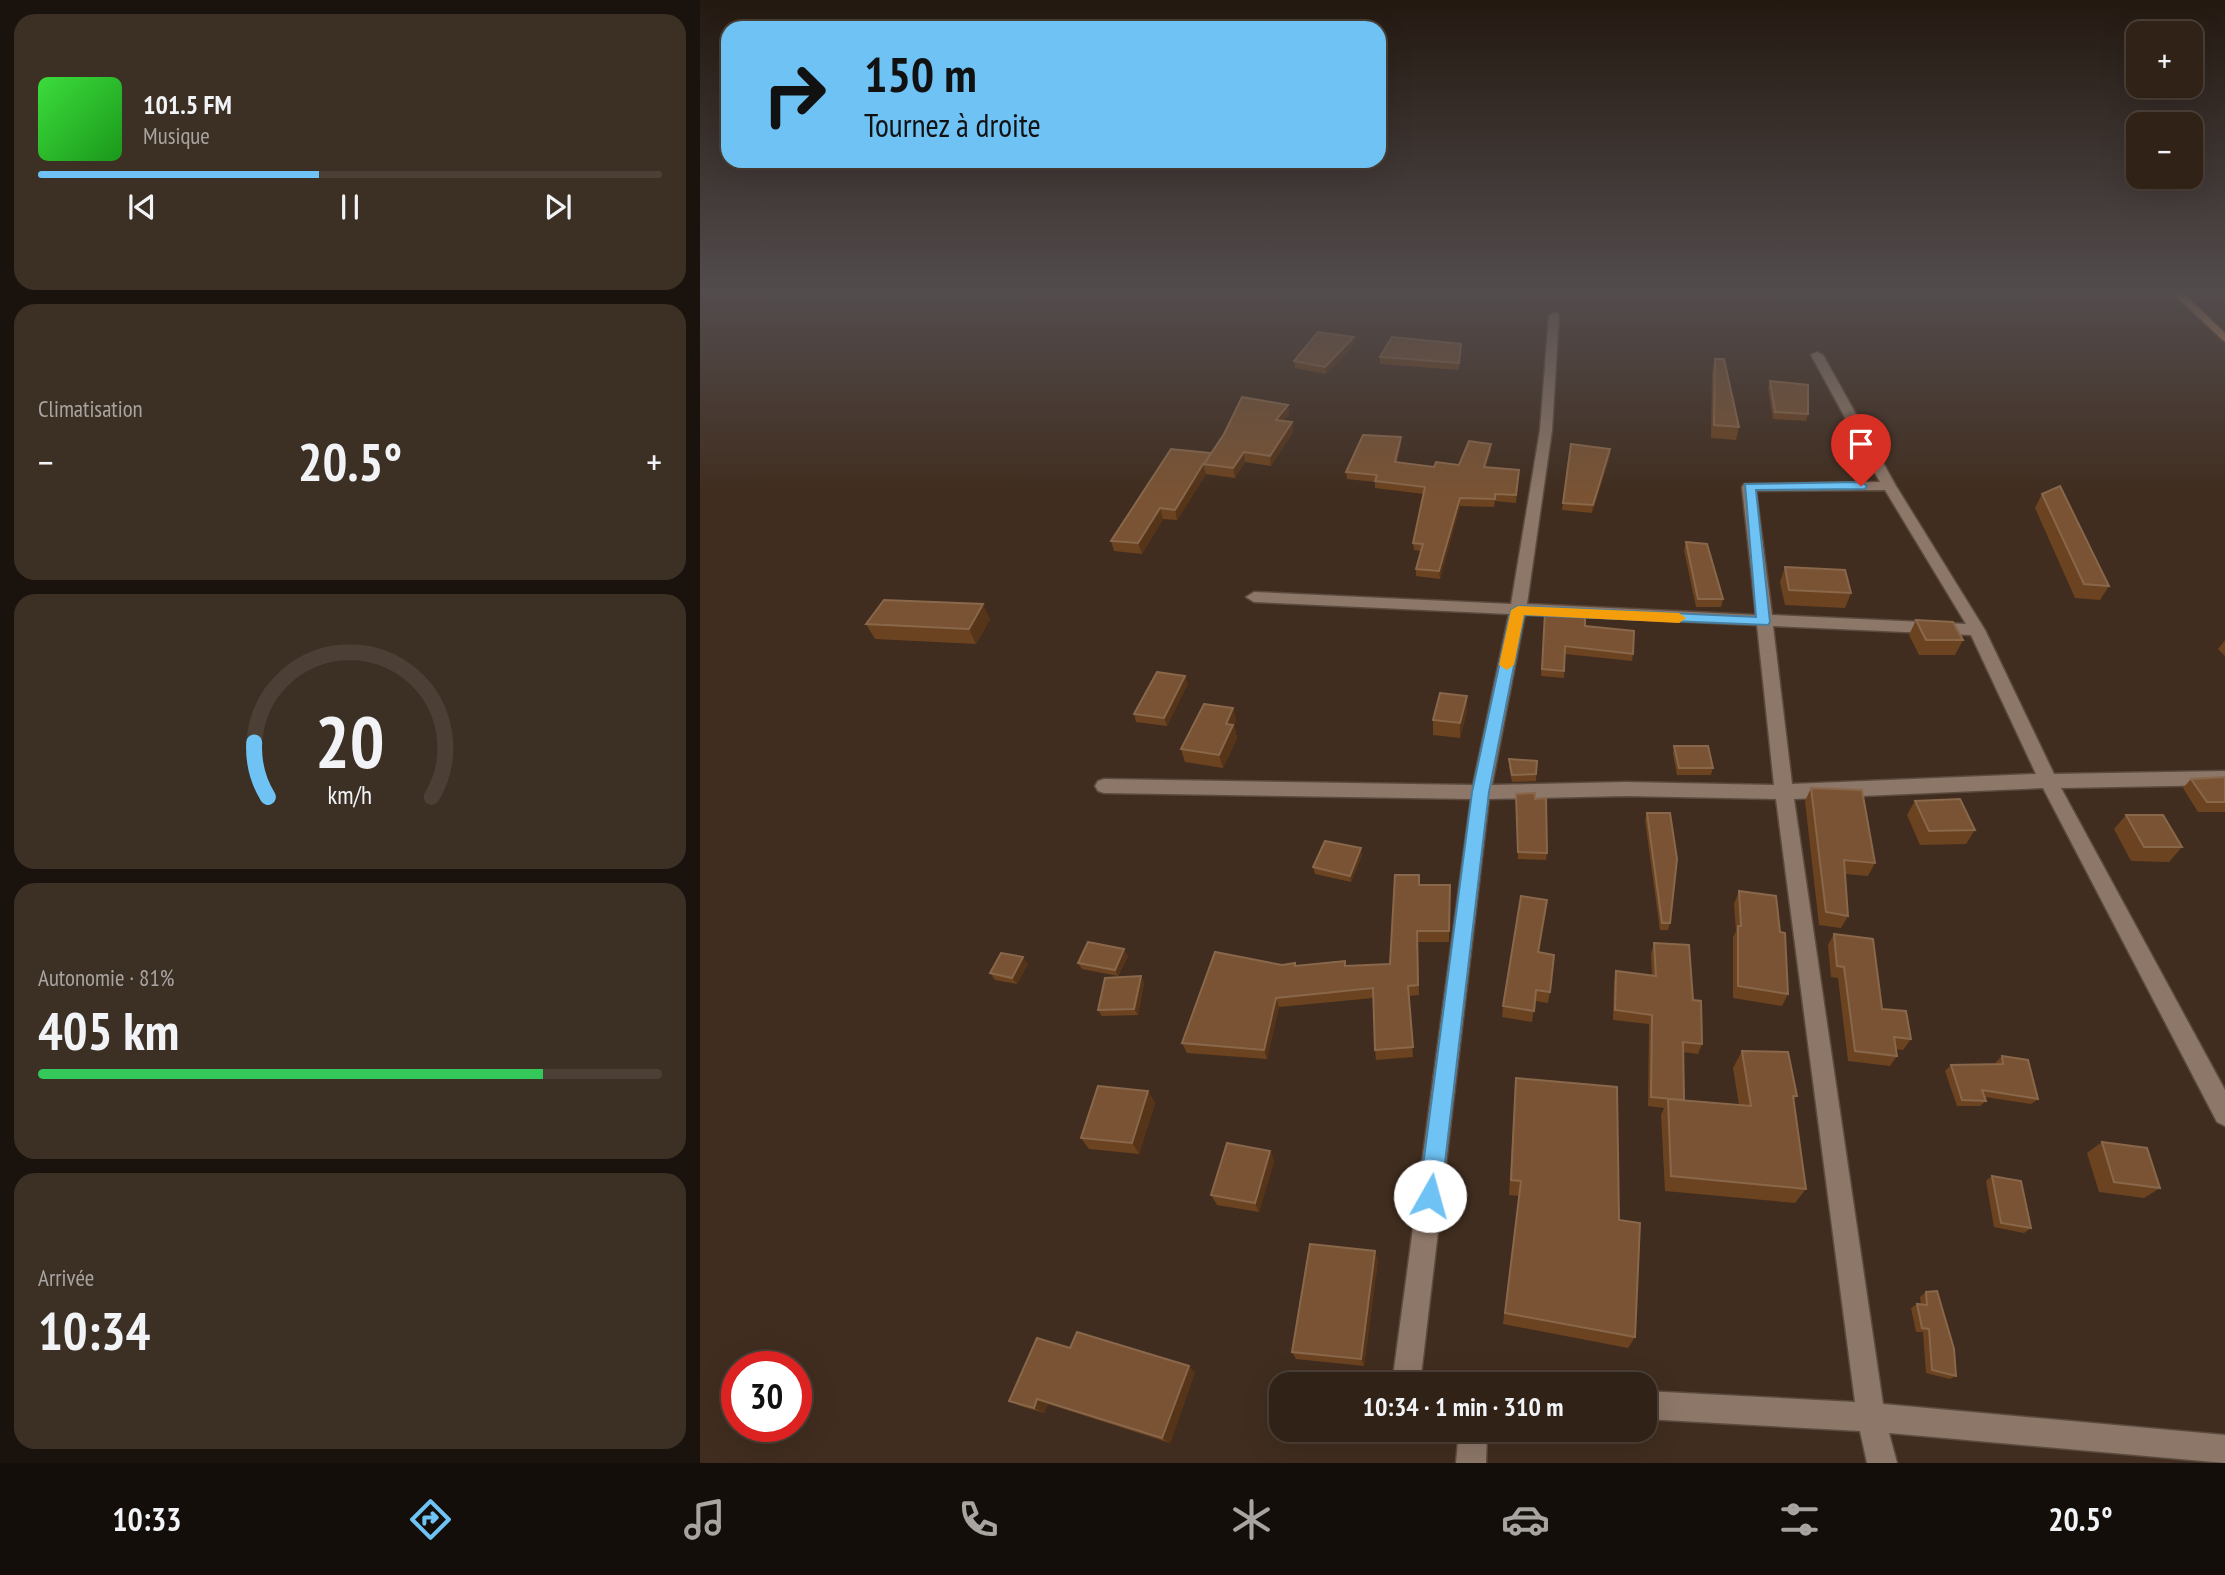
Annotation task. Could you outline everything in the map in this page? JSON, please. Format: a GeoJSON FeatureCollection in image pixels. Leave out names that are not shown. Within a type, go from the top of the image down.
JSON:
{"type":"FeatureCollection","features":[{"type":"Feature","properties":{"kind":"street"},"geometry":{"type":"LineString","coordinates":[[1408,1372],[1481,792],[1518,610],[1546,430],[1551,358]]}},
{"type":"Feature","properties":{"kind":"street"},"geometry":{"type":"LineString","coordinates":[[1819,358],[1889,486],[1977,630],[2048,781],[2225,1114]]}},
{"type":"Feature","properties":{"kind":"street"},"geometry":{"type":"LineString","coordinates":[[1882,1463],[1871,1417],[1784,792],[1749,486],[1889,486]]}},
{"type":"Feature","properties":{"kind":"street"},"geometry":{"type":"LineString","coordinates":[[1254,597],[1977,630]]}},
{"type":"Feature","properties":{"kind":"street"},"geometry":{"type":"LineString","coordinates":[[1104,786],[1481,792],[1626,789],[1784,792],[2048,781],[2225,778]]}},
{"type":"Feature","properties":{"kind":"street"},"geometry":{"type":"LineString","coordinates":[[1657,1406],[1871,1417],[2225,1449]]}},
{"type":"Feature","properties":{"kind":"street"},"geometry":{"type":"LineString","coordinates":[[1471,1463],[1472,1442]]}},
{"type":"Feature","properties":{"kind":"building"},"geometry":{"type":"Polygon","coordinates":[[[1296,358],[1333,358],[1325,367],[1294,361],[1296,358]]]}},
{"type":"Feature","properties":{"kind":"building"},"geometry":{"type":"Polygon","coordinates":[[[1397,358],[1459,358],[1459,363],[1397,358]]]}},
{"type":"Feature","properties":{"kind":"building"},"geometry":{"type":"Polygon","coordinates":[[[1715,359],[1724,359],[1739,427],[1714,425],[1715,359]]]}},
{"type":"Feature","properties":{"kind":"building"},"geometry":{"type":"Polygon","coordinates":[[[1770,381],[1808,385],[1808,414],[1775,412],[1770,381]]]}},
{"type":"Feature","properties":{"kind":"building"},"geometry":{"type":"Polygon","coordinates":[[[1242,397],[1288,405],[1276,420],[1292,422],[1270,456],[1244,452],[1233,468],[1203,464],[1175,510],[1160,508],[1138,543],[1111,541],[1171,449],[1211,453],[1204,464],[1224,434],[1242,397]]]}},
{"type":"Feature","properties":{"kind":"building"},"geometry":{"type":"Polygon","coordinates":[[[1363,435],[1401,437],[1395,462],[1434,467],[1436,462],[1459,465],[1469,441],[1491,444],[1484,467],[1519,470],[1516,495],[1495,494],[1495,499],[1460,498],[1439,571],[1416,569],[1423,544],[1413,543],[1425,487],[1375,481],[1377,475],[1346,472],[1363,435]]]}},
{"type":"Feature","properties":{"kind":"building"},"geometry":{"type":"Polygon","coordinates":[[[1571,444],[1610,449],[1593,505],[1563,503],[1571,444]]]}},
{"type":"Feature","properties":{"kind":"building"},"geometry":{"type":"Polygon","coordinates":[[[2060,486],[2109,586],[2084,584],[2042,494],[2060,486]]]}},
{"type":"Feature","properties":{"kind":"building"},"geometry":{"type":"Polygon","coordinates":[[[1686,542],[1707,544],[1723,599],[1698,599],[1686,542]]]}},
{"type":"Feature","properties":{"kind":"building"},"geometry":{"type":"Polygon","coordinates":[[[1785,567],[1845,570],[1851,593],[1789,590],[1785,567]]]}},
{"type":"Feature","properties":{"kind":"building"},"geometry":{"type":"Polygon","coordinates":[[[884,600],[983,604],[969,629],[866,624],[884,600]]]}},
{"type":"Feature","properties":{"kind":"building"},"geometry":{"type":"Polygon","coordinates":[[[1545,612],[1585,614],[1585,626],[1634,631],[1633,654],[1565,646],[1564,671],[1542,669],[1545,612]]]}},
{"type":"Feature","properties":{"kind":"building"},"geometry":{"type":"Polygon","coordinates":[[[1916,620],[1953,622],[1963,640],[1926,640],[1916,620]]]}},
{"type":"Feature","properties":{"kind":"building"},"geometry":{"type":"Polygon","coordinates":[[[1157,672],[1185,676],[1164,718],[1134,714],[1157,672]]]}},
{"type":"Feature","properties":{"kind":"building"},"geometry":{"type":"Polygon","coordinates":[[[1440,693],[1467,696],[1460,723],[1433,720],[1440,693]]]}},
{"type":"Feature","properties":{"kind":"building"},"geometry":{"type":"Polygon","coordinates":[[[1204,704],[1233,708],[1226,724],[1233,725],[1219,755],[1181,749],[1204,704]]]}},
{"type":"Feature","properties":{"kind":"building"},"geometry":{"type":"Polygon","coordinates":[[[1674,746],[1708,746],[1713,768],[1679,768],[1674,746]]]}},
{"type":"Feature","properties":{"kind":"building"},"geometry":{"type":"Polygon","coordinates":[[[1509,759],[1537,761],[1536,774],[1512,775],[1509,759]]]}},
{"type":"Feature","properties":{"kind":"building"},"geometry":{"type":"Polygon","coordinates":[[[2225,777],[2225,802],[2207,802],[2191,779],[2225,777]]]}},
{"type":"Feature","properties":{"kind":"building"},"geometry":{"type":"Polygon","coordinates":[[[1811,788],[1862,790],[1875,863],[1844,860],[1848,916],[1826,912],[1811,788]]]}},
{"type":"Feature","properties":{"kind":"building"},"geometry":{"type":"Polygon","coordinates":[[[1535,793],[1535,799],[1546,798],[1547,853],[1518,852],[1516,794],[1535,793]]]}},
{"type":"Feature","properties":{"kind":"building"},"geometry":{"type":"Polygon","coordinates":[[[1960,799],[1975,830],[1929,831],[1915,801],[1960,799]]]}},
{"type":"Feature","properties":{"kind":"building"},"geometry":{"type":"Polygon","coordinates":[[[1647,813],[1670,813],[1677,859],[1670,923],[1662,923],[1647,813]]]}},
{"type":"Feature","properties":{"kind":"building"},"geometry":{"type":"Polygon","coordinates":[[[2126,815],[2163,815],[2182,847],[2144,847],[2126,815]]]}},
{"type":"Feature","properties":{"kind":"building"},"geometry":{"type":"Polygon","coordinates":[[[1325,841],[1361,848],[1350,876],[1313,867],[1325,841]]]}},
{"type":"Feature","properties":{"kind":"building"},"geometry":{"type":"Polygon","coordinates":[[[1395,875],[1419,875],[1419,885],[1450,885],[1449,931],[1417,931],[1418,985],[1408,986],[1413,1047],[1375,1050],[1373,988],[1276,998],[1264,1050],[1182,1043],[1215,952],[1282,965],[1295,963],[1295,966],[1345,961],[1345,966],[1390,964],[1395,875]]]}},
{"type":"Feature","properties":{"kind":"building"},"geometry":{"type":"Polygon","coordinates":[[[1739,891],[1776,896],[1780,932],[1785,933],[1788,994],[1738,986],[1738,926],[1741,926],[1739,891]]]}},
{"type":"Feature","properties":{"kind":"building"},"geometry":{"type":"Polygon","coordinates":[[[1521,896],[1547,900],[1538,952],[1554,955],[1550,992],[1536,990],[1534,1011],[1503,1006],[1521,896]]]}},
{"type":"Feature","properties":{"kind":"building"},"geometry":{"type":"Polygon","coordinates":[[[1834,934],[1873,939],[1882,1009],[1906,1011],[1911,1039],[1894,1037],[1897,1056],[1855,1051],[1844,967],[1837,966],[1834,934]]]}},
{"type":"Feature","properties":{"kind":"building"},"geometry":{"type":"Polygon","coordinates":[[[1088,942],[1124,949],[1115,970],[1078,963],[1088,942]]]}},
{"type":"Feature","properties":{"kind":"building"},"geometry":{"type":"Polygon","coordinates":[[[1654,943],[1689,945],[1693,1000],[1701,1001],[1702,1044],[1683,1042],[1684,1100],[1651,1097],[1652,1015],[1615,1010],[1616,971],[1656,976],[1654,943]]]}},
{"type":"Feature","properties":{"kind":"building"},"geometry":{"type":"Polygon","coordinates":[[[1001,953],[1023,957],[1012,978],[990,973],[1001,953]]]}},
{"type":"Feature","properties":{"kind":"building"},"geometry":{"type":"Polygon","coordinates":[[[1141,976],[1134,1009],[1098,1010],[1105,978],[1141,976]]]}},
{"type":"Feature","properties":{"kind":"building"},"geometry":{"type":"Polygon","coordinates":[[[1742,1051],[1788,1052],[1797,1096],[1793,1096],[1806,1189],[1671,1176],[1668,1099],[1751,1106],[1742,1051]]]}},
{"type":"Feature","properties":{"kind":"building"},"geometry":{"type":"Polygon","coordinates":[[[2002,1056],[2028,1060],[2038,1099],[1982,1090],[1986,1101],[1962,1100],[1951,1065],[2003,1064],[2002,1056]]]}},
{"type":"Feature","properties":{"kind":"building"},"geometry":{"type":"Polygon","coordinates":[[[1516,1078],[1617,1087],[1619,1220],[1640,1223],[1635,1337],[1505,1313],[1521,1181],[1511,1180],[1516,1078]]]}},
{"type":"Feature","properties":{"kind":"building"},"geometry":{"type":"Polygon","coordinates":[[[1098,1086],[1148,1091],[1132,1143],[1081,1138],[1098,1086]]]}},
{"type":"Feature","properties":{"kind":"building"},"geometry":{"type":"Polygon","coordinates":[[[2102,1142],[2147,1148],[2160,1188],[2114,1182],[2102,1142]]]}},
{"type":"Feature","properties":{"kind":"building"},"geometry":{"type":"Polygon","coordinates":[[[1227,1143],[1270,1151],[1255,1203],[1211,1195],[1227,1143]]]}},
{"type":"Feature","properties":{"kind":"building"},"geometry":{"type":"Polygon","coordinates":[[[1992,1176],[2021,1181],[2031,1228],[2001,1223],[1992,1176]]]}},
{"type":"Feature","properties":{"kind":"building"},"geometry":{"type":"Polygon","coordinates":[[[1310,1244],[1375,1251],[1361,1359],[1292,1352],[1310,1244]]]}},
{"type":"Feature","properties":{"kind":"building"},"geometry":{"type":"Polygon","coordinates":[[[1937,1291],[1954,1349],[1956,1376],[1932,1370],[1929,1329],[1922,1328],[1917,1304],[1927,1305],[1926,1292],[1937,1291]]]}},
{"type":"Feature","properties":{"kind":"building"},"geometry":{"type":"Polygon","coordinates":[[[1077,1332],[1189,1366],[1162,1438],[1037,1399],[1034,1408],[1009,1401],[1037,1338],[1070,1348],[1077,1332]]]}},
{"type":"Feature","properties":{"kind":"slow traffic"},"geometry":{"type":"LineString","coordinates":[[1507,665],[1518,610],[1679,618]]}},
{"type":"Feature","properties":{"kind":"route"},"geometry":{"type":"LineString","coordinates":[[1430,1196],[1481,792],[1518,610],[1763,622],[1749,486],[1861,486]]}}]}
